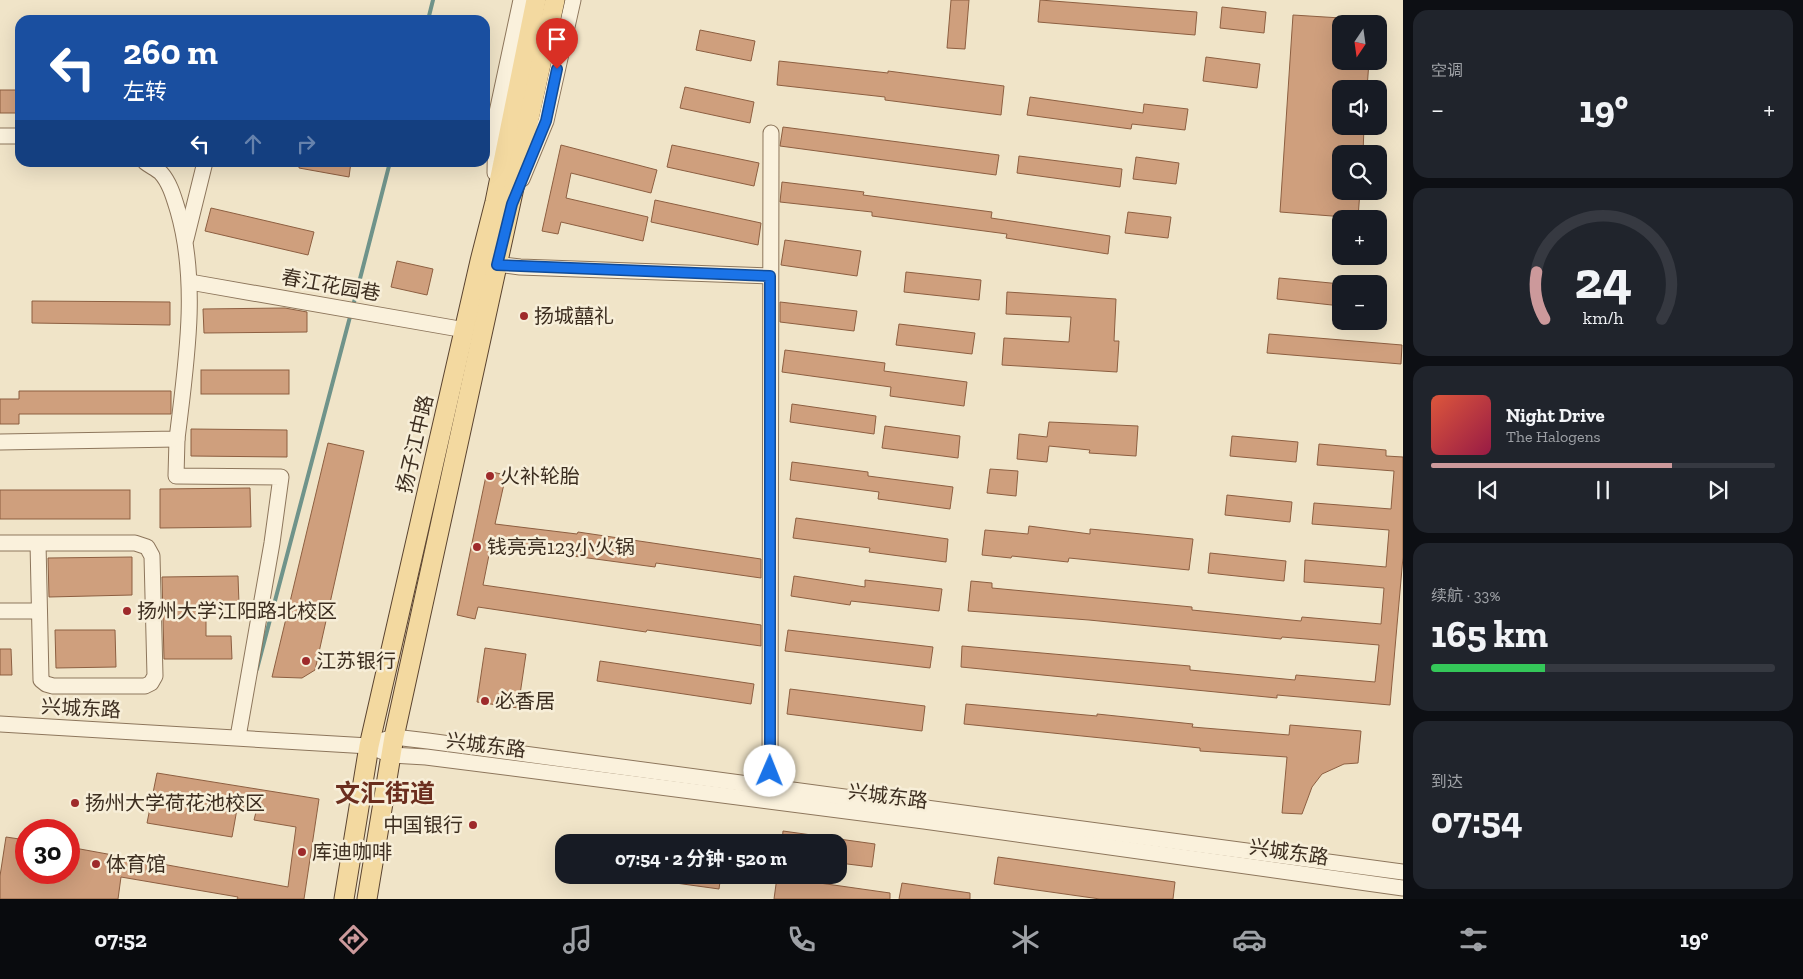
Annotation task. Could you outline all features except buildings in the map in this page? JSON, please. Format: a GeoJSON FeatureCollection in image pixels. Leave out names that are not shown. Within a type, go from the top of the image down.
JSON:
{"type":"FeatureCollection","features":[{"type":"Feature","properties":{"kind":"main road","name":"扬子江中路"},"geometry":{"type":"LineString","coordinates":[[503,203],[536,0]]}},
{"type":"Feature","properties":{"kind":"main road","name":"扬子江中路"},"geometry":{"type":"LineString","coordinates":[[368,899],[394,737],[488,263],[555,0]]}},
{"type":"Feature","properties":{"kind":"main road","name":"扬子江中路"},"geometry":{"type":"LineString","coordinates":[[344,899],[369,746],[465,330],[488,263]]}},
{"type":"Feature","properties":{"kind":"street"},"geometry":{"type":"LineString","coordinates":[[503,203],[496,117],[521,0]]}},
{"type":"Feature","properties":{"kind":"street"},"geometry":{"type":"LineString","coordinates":[[503,203],[546,121],[573,0]]}},
{"type":"Feature","properties":{"kind":"street"},"geometry":{"type":"LineString","coordinates":[[770,788],[771,133]]}},
{"type":"Feature","properties":{"kind":"street"},"geometry":{"type":"LineString","coordinates":[[0,136],[15,136]]}},
{"type":"Feature","properties":{"kind":"street"},"geometry":{"type":"LineString","coordinates":[[152,167],[160,172],[172,192],[186,239],[190,282],[184,379],[177,439],[176,476],[281,477],[272,543],[238,738]]}},
{"type":"Feature","properties":{"kind":"street"},"geometry":{"type":"LineString","coordinates":[[186,239],[204,167]]}},
{"type":"Feature","properties":{"kind":"street"},"geometry":{"type":"LineString","coordinates":[[488,263],[770,276]]}},
{"type":"Feature","properties":{"kind":"street","name":"春江花园巷"},"geometry":{"type":"LineString","coordinates":[[190,282],[343,307],[465,330]]}},
{"type":"Feature","properties":{"kind":"street"},"geometry":{"type":"LineString","coordinates":[[0,442],[177,439]]}},
{"type":"Feature","properties":{"kind":"street"},"geometry":{"type":"LineString","coordinates":[[0,543],[38,543],[135,543],[147,547],[152,556],[155,676],[151,682],[145,686],[46,684],[41,680],[38,543]]}},
{"type":"Feature","properties":{"kind":"street"},"geometry":{"type":"LineString","coordinates":[[0,611],[39,612]]}},
{"type":"Feature","properties":{"kind":"street","name":"兴城东路"},"geometry":{"type":"LineString","coordinates":[[0,724],[369,746],[391,755],[426,757],[924,821],[1403,888]]}},
{"type":"Feature","properties":{"kind":"street","name":"兴城东路"},"geometry":{"type":"LineString","coordinates":[[369,746],[394,737],[1403,872]]}},
{"type":"Feature","properties":{"kind":"waterway"},"geometry":{"type":"LineString","coordinates":[[429,15],[433,0]]}},
{"type":"Feature","properties":{"kind":"waterway"},"geometry":{"type":"LineString","coordinates":[[353,306],[389,167]]}},
{"type":"Feature","properties":{"kind":"waterway"},"geometry":{"type":"LineString","coordinates":[[257,669],[351,313]]}},
{"type":"Feature","properties":{"kind":"place","name":"扬城囍礼"},"geometry":{"type":"Point","coordinates":[524,316]}},
{"type":"Feature","properties":{"kind":"place","name":"火补轮胎"},"geometry":{"type":"Point","coordinates":[490,476]}},
{"type":"Feature","properties":{"kind":"place","name":"钱亮亮123小火锅"},"geometry":{"type":"Point","coordinates":[477,547]}},
{"type":"Feature","properties":{"kind":"place","name":"扬州大学江阳路北校区"},"geometry":{"type":"Point","coordinates":[127,611]}},
{"type":"Feature","properties":{"kind":"place","name":"江苏银行"},"geometry":{"type":"Point","coordinates":[306,661]}},
{"type":"Feature","properties":{"kind":"place","name":"必香居"},"geometry":{"type":"Point","coordinates":[485,701]}},
{"type":"Feature","properties":{"kind":"place","name":"扬州大学荷花池校区"},"geometry":{"type":"Point","coordinates":[75,803]}},
{"type":"Feature","properties":{"kind":"place","name":"中国银行"},"geometry":{"type":"Point","coordinates":[473,825]}},
{"type":"Feature","properties":{"kind":"place","name":"库迪咖啡"},"geometry":{"type":"Point","coordinates":[302,852]}},
{"type":"Feature","properties":{"kind":"place","name":"体育馆"},"geometry":{"type":"Point","coordinates":[96,864]}},
{"type":"Feature","properties":{"kind":"district","name":"文汇街道"},"geometry":{"type":"Point","coordinates":[385,793]}},
{"type":"Feature","properties":{"kind":"route"},"geometry":{"type":"LineString","coordinates":[[557,69],[546,121],[512,204],[497,265],[770,276],[770,771]]}}]}
